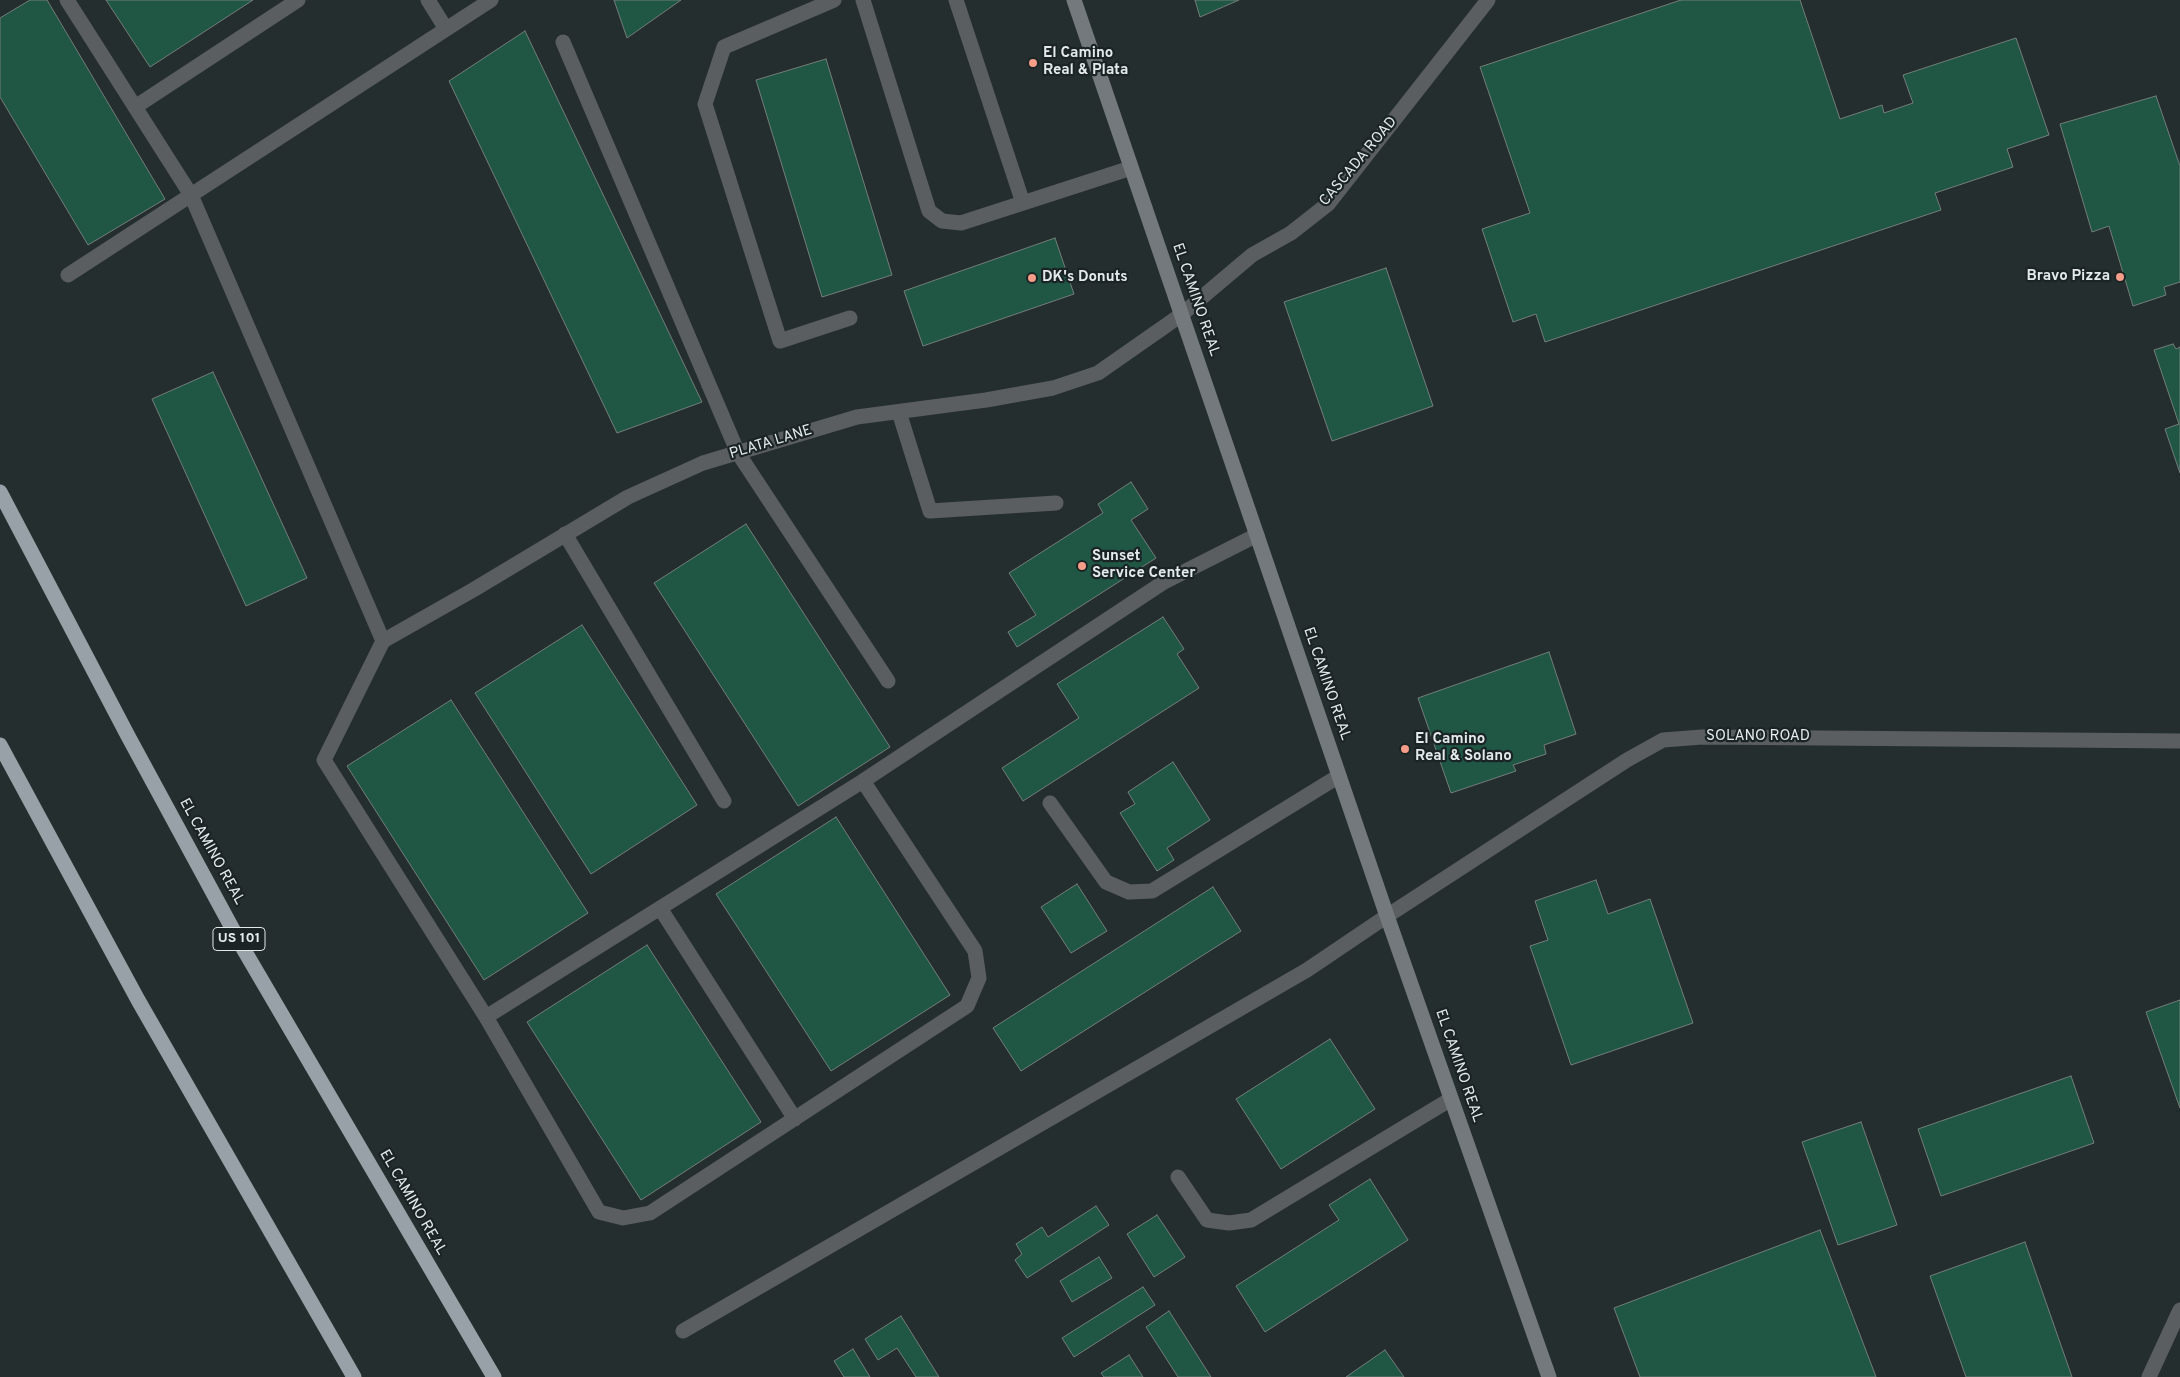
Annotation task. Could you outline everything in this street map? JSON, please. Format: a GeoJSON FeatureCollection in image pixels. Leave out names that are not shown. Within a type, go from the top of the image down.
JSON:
{"type":"FeatureCollection","features":[{"type":"Feature","properties":{"kind":"highway","name":"EL CAMINO REAL"},"geometry":{"type":"LineString","coordinates":[[0,492],[128,736],[244,950],[494,1377]]}},
{"type":"Feature","properties":{"kind":"highway"},"geometry":{"type":"LineString","coordinates":[[0,745],[138,1000],[354,1377]]}},
{"type":"Feature","properties":{"kind":"main road","name":"EL CAMINO REAL"},"geometry":{"type":"LineString","coordinates":[[1074,0],[1387,916],[1549,1377]]}},
{"type":"Feature","properties":{"kind":"street"},"geometry":{"type":"LineString","coordinates":[[67,0],[191,195],[383,641],[324,760],[486,1017],[599,1212],[623,1218],[650,1214],[967,1006],[978,978],[975,952],[863,781]]}},
{"type":"Feature","properties":{"kind":"street"},"geometry":{"type":"LineString","coordinates":[[135,107],[298,0]]}},
{"type":"Feature","properties":{"kind":"street"},"geometry":{"type":"LineString","coordinates":[[428,0],[446,29]]}},
{"type":"Feature","properties":{"kind":"street"},"geometry":{"type":"LineString","coordinates":[[68,275],[491,0]]}},
{"type":"Feature","properties":{"kind":"street"},"geometry":{"type":"LineString","coordinates":[[834,0],[724,47],[705,104],[780,341],[850,318]]}},
{"type":"Feature","properties":{"kind":"street"},"geometry":{"type":"LineString","coordinates":[[863,0],[929,211],[942,221],[961,223],[1131,168]]}},
{"type":"Feature","properties":{"kind":"street"},"geometry":{"type":"LineString","coordinates":[[956,0],[1023,203]]}},
{"type":"Feature","properties":{"kind":"street","name":"CASCADA ROAD"},"geometry":{"type":"LineString","coordinates":[[1181,315],[1252,255],[1291,233],[1328,204],[1488,0]]}},
{"type":"Feature","properties":{"kind":"street"},"geometry":{"type":"LineString","coordinates":[[563,42],[738,453],[888,681]]}},
{"type":"Feature","properties":{"kind":"street","name":"PLATA LANE"},"geometry":{"type":"LineString","coordinates":[[383,641],[628,497],[703,463],[857,417],[986,400],[1043,390],[1098,373],[1181,315]]}},
{"type":"Feature","properties":{"kind":"street"},"geometry":{"type":"LineString","coordinates":[[899,412],[930,511],[1056,503]]}},
{"type":"Feature","properties":{"kind":"street"},"geometry":{"type":"LineString","coordinates":[[565,534],[724,801]]}},
{"type":"Feature","properties":{"kind":"street"},"geometry":{"type":"LineString","coordinates":[[486,1017],[863,781],[1164,582],[1257,535]]}},
{"type":"Feature","properties":{"kind":"street","name":"SOLANO ROAD"},"geometry":{"type":"LineString","coordinates":[[682,1331],[1308,970],[1387,916],[1627,760],[1663,740],[1712,737],[2180,741]]}},
{"type":"Feature","properties":{"kind":"street"},"geometry":{"type":"LineString","coordinates":[[1050,802],[1106,882],[1129,892],[1152,891],[1339,776]]}},
{"type":"Feature","properties":{"kind":"street"},"geometry":{"type":"LineString","coordinates":[[660,908],[795,1119]]}},
{"type":"Feature","properties":{"kind":"street"},"geometry":{"type":"LineString","coordinates":[[1178,1177],[1207,1220],[1229,1223],[1252,1220],[1451,1099]]}},
{"type":"Feature","properties":{"kind":"street"},"geometry":{"type":"LineString","coordinates":[[2149,1377],[2180,1310]]}},
{"type":"Feature","properties":{"kind":"building"},"geometry":{"type":"Polygon","coordinates":[[[30,0],[47,0],[165,199],[88,245],[0,97],[0,18],[30,0]]]}},
{"type":"Feature","properties":{"kind":"building"},"geometry":{"type":"Polygon","coordinates":[[[106,0],[253,0],[150,67],[106,0]]]}},
{"type":"Feature","properties":{"kind":"building"},"geometry":{"type":"Polygon","coordinates":[[[614,0],[681,0],[627,38],[614,0]]]}},
{"type":"Feature","properties":{"kind":"building"},"geometry":{"type":"Polygon","coordinates":[[[1195,0],[1239,0],[1200,17],[1195,0]]]}},
{"type":"Feature","properties":{"kind":"building"},"geometry":{"type":"Polygon","coordinates":[[[1681,0],[1800,0],[1840,119],[1882,105],[1884,113],[1913,103],[1903,75],[2016,38],[2049,135],[2007,149],[2013,167],[1935,193],[1941,210],[1545,342],[1536,314],[1513,322],[1482,229],[1530,213],[1480,67],[1681,0]]]}},
{"type":"Feature","properties":{"kind":"building"},"geometry":{"type":"Polygon","coordinates":[[[525,31],[702,402],[617,433],[449,81],[525,31]]]}},
{"type":"Feature","properties":{"kind":"building"},"geometry":{"type":"Polygon","coordinates":[[[826,59],[892,275],[822,297],[756,80],[826,59]]]}},
{"type":"Feature","properties":{"kind":"building"},"geometry":{"type":"Polygon","coordinates":[[[2156,96],[2180,166],[2180,282],[2164,287],[2166,295],[2133,306],[2109,226],[2092,232],[2060,124],[2156,96]]]}},
{"type":"Feature","properties":{"kind":"building"},"geometry":{"type":"Polygon","coordinates":[[[1055,238],[1074,294],[923,346],[904,291],[1055,238]]]}},
{"type":"Feature","properties":{"kind":"building"},"geometry":{"type":"Polygon","coordinates":[[[1386,268],[1433,406],[1332,441],[1284,302],[1386,268]]]}},
{"type":"Feature","properties":{"kind":"building"},"geometry":{"type":"Polygon","coordinates":[[[2173,344],[2176,349],[2180,347],[2180,473],[2165,429],[2179,424],[2154,350],[2173,344]]]}},
{"type":"Feature","properties":{"kind":"building"},"geometry":{"type":"Polygon","coordinates":[[[213,372],[307,578],[246,606],[152,399],[213,372]]]}},
{"type":"Feature","properties":{"kind":"building","name":"Sunset Service Center"},"geometry":{"type":"Polygon","coordinates":[[[1131,482],[1148,509],[1131,520],[1156,558],[1017,647],[1008,632],[1036,615],[1009,573],[1103,513],[1098,504],[1131,482]]]}},
{"type":"Feature","properties":{"kind":"building"},"geometry":{"type":"Polygon","coordinates":[[[746,524],[890,747],[798,806],[654,583],[746,524]]]}},
{"type":"Feature","properties":{"kind":"building"},"geometry":{"type":"Polygon","coordinates":[[[1163,617],[1184,649],[1177,654],[1199,688],[1023,801],[1002,768],[1079,718],[1057,684],[1163,617]]]}},
{"type":"Feature","properties":{"kind":"building"},"geometry":{"type":"Polygon","coordinates":[[[582,625],[697,805],[591,874],[475,693],[582,625]]]}},
{"type":"Feature","properties":{"kind":"building"},"geometry":{"type":"Polygon","coordinates":[[[1549,652],[1576,734],[1544,745],[1546,754],[1513,765],[1516,771],[1451,793],[1418,698],[1549,652]]]}},
{"type":"Feature","properties":{"kind":"building"},"geometry":{"type":"Polygon","coordinates":[[[451,700],[588,913],[484,980],[347,766],[451,700]]]}},
{"type":"Feature","properties":{"kind":"building"},"geometry":{"type":"Polygon","coordinates":[[[1173,762],[1210,820],[1167,848],[1174,860],[1157,871],[1120,813],[1135,804],[1128,792],[1173,762]]]}},
{"type":"Feature","properties":{"kind":"building"},"geometry":{"type":"Polygon","coordinates":[[[836,817],[950,995],[831,1071],[716,894],[836,817]]]}},
{"type":"Feature","properties":{"kind":"building"},"geometry":{"type":"Polygon","coordinates":[[[1596,880],[1608,914],[1650,899],[1693,1023],[1571,1065],[1530,946],[1548,940],[1535,901],[1596,880]]]}},
{"type":"Feature","properties":{"kind":"building"},"geometry":{"type":"Polygon","coordinates":[[[1077,884],[1107,931],[1071,953],[1041,907],[1077,884]]]}},
{"type":"Feature","properties":{"kind":"building"},"geometry":{"type":"Polygon","coordinates":[[[1213,887],[1241,931],[1021,1071],[993,1028],[1213,887]]]}},
{"type":"Feature","properties":{"kind":"building"},"geometry":{"type":"Polygon","coordinates":[[[647,945],[761,1122],[641,1200],[527,1022],[647,945]]]}},
{"type":"Feature","properties":{"kind":"building"},"geometry":{"type":"Polygon","coordinates":[[[2180,1000],[2180,1108],[2146,1012],[2180,1000]]]}},
{"type":"Feature","properties":{"kind":"building"},"geometry":{"type":"Polygon","coordinates":[[[1330,1039],[1375,1109],[1281,1169],[1236,1099],[1330,1039]]]}},
{"type":"Feature","properties":{"kind":"building"},"geometry":{"type":"Polygon","coordinates":[[[2071,1076],[2094,1143],[1941,1196],[1918,1129],[2071,1076]]]}},
{"type":"Feature","properties":{"kind":"building"},"geometry":{"type":"Polygon","coordinates":[[[1861,1122],[1897,1225],[1838,1245],[1802,1142],[1861,1122]]]}},
{"type":"Feature","properties":{"kind":"building"},"geometry":{"type":"Polygon","coordinates":[[[1370,1179],[1408,1240],[1265,1332],[1236,1286],[1339,1220],[1329,1205],[1370,1179]]]}},
{"type":"Feature","properties":{"kind":"building"},"geometry":{"type":"Polygon","coordinates":[[[1096,1206],[1109,1225],[1027,1278],[1015,1260],[1022,1254],[1016,1244],[1042,1227],[1048,1237],[1096,1206]]]}},
{"type":"Feature","properties":{"kind":"building"},"geometry":{"type":"Polygon","coordinates":[[[1157,1215],[1185,1257],[1154,1277],[1127,1234],[1157,1215]]]}},
{"type":"Feature","properties":{"kind":"building"},"geometry":{"type":"Polygon","coordinates":[[[1820,1230],[1876,1377],[1640,1377],[1614,1308],[1820,1230]]]}},
{"type":"Feature","properties":{"kind":"building"},"geometry":{"type":"Polygon","coordinates":[[[2025,1242],[2072,1377],[1966,1377],[1930,1276],[2025,1242]]]}},
{"type":"Feature","properties":{"kind":"building"},"geometry":{"type":"Polygon","coordinates":[[[1099,1257],[1112,1278],[1072,1302],[1060,1281],[1099,1257]]]}},
{"type":"Feature","properties":{"kind":"building"},"geometry":{"type":"Polygon","coordinates":[[[1143,1287],[1155,1305],[1074,1357],[1062,1338],[1143,1287]]]}},
{"type":"Feature","properties":{"kind":"building"},"geometry":{"type":"Polygon","coordinates":[[[1169,1311],[1211,1377],[1178,1377],[1146,1327],[1169,1311]]]}},
{"type":"Feature","properties":{"kind":"building"},"geometry":{"type":"Polygon","coordinates":[[[901,1316],[939,1377],[916,1377],[897,1348],[878,1360],[865,1339],[901,1316]]]}},
{"type":"Feature","properties":{"kind":"building"},"geometry":{"type":"Polygon","coordinates":[[[853,1349],[870,1377],[844,1377],[834,1361],[853,1349]]]}},
{"type":"Feature","properties":{"kind":"building"},"geometry":{"type":"Polygon","coordinates":[[[1385,1350],[1404,1377],[1346,1377],[1385,1350]]]}},
{"type":"Feature","properties":{"kind":"building"},"geometry":{"type":"Polygon","coordinates":[[[1129,1355],[1143,1377],[1104,1377],[1101,1373],[1129,1355]]]}},
{"type":"Feature","properties":{"kind":"place","name":"El Camino Real & Plata"},"geometry":{"type":"Point","coordinates":[1033,63]}},
{"type":"Feature","properties":{"kind":"place","name":"Bravo Pizza"},"geometry":{"type":"Point","coordinates":[2120,277]}},
{"type":"Feature","properties":{"kind":"place","name":"DK's Donuts"},"geometry":{"type":"Point","coordinates":[1032,278]}},
{"type":"Feature","properties":{"kind":"place","name":"Sunset Service Center"},"geometry":{"type":"Point","coordinates":[1082,566]}},
{"type":"Feature","properties":{"kind":"place","name":"El Camino Real & Solano"},"geometry":{"type":"Point","coordinates":[1405,749]}}]}
